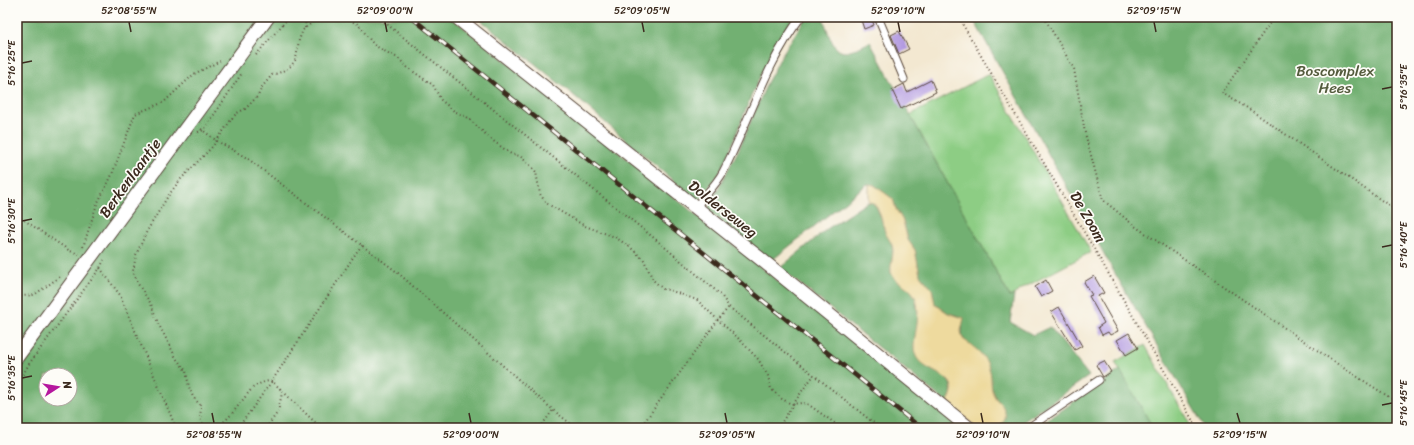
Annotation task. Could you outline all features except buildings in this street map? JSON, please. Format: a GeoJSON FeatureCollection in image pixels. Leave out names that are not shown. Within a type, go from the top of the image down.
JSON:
{"type":"FeatureCollection","features":[{"type":"Feature","properties":{"kind":"street","name":"Berkenlaantje"},"geometry":{"type":"LineString","coordinates":[[17,357],[268,17]]}},
{"type":"Feature","properties":{"kind":"street","name":"Dolderseweg"},"geometry":{"type":"LineString","coordinates":[[456,17],[772,268],[969,428]]}},
{"type":"Feature","properties":{"kind":"lane"},"geometry":{"type":"LineString","coordinates":[[695,208],[722,173],[764,80],[791,30],[801,17]]}},
{"type":"Feature","properties":{"kind":"lane"},"geometry":{"type":"LineString","coordinates":[[878,17],[904,79]]}},
{"type":"Feature","properties":{"kind":"lane"},"geometry":{"type":"LineString","coordinates":[[1028,428],[1099,380]]}},
{"type":"Feature","properties":{"kind":"path"},"geometry":{"type":"LineString","coordinates":[[305,28],[306,17]]}},
{"type":"Feature","properties":{"kind":"path"},"geometry":{"type":"LineString","coordinates":[[321,428],[280,387],[272,381],[266,381],[253,388],[222,424],[212,428],[203,425],[200,421],[201,406],[193,398],[186,372],[176,358],[158,323],[151,304],[138,284],[133,270],[136,255],[147,231],[168,196],[180,180],[217,141],[233,117],[245,109],[258,96],[262,87],[272,75],[291,66],[296,59],[299,40],[303,30],[313,22],[335,17]]}},
{"type":"Feature","properties":{"kind":"path"},"geometry":{"type":"LineString","coordinates":[[342,17],[358,24],[374,45],[398,58],[408,68],[434,85],[441,100],[454,111],[467,117],[492,140],[511,154],[520,156],[530,165],[536,172],[540,194],[546,204],[585,226],[615,237],[630,247],[644,260],[653,280],[663,290],[669,290],[697,300],[736,336],[758,359],[768,376],[771,390],[791,404],[802,403],[809,405],[836,424],[838,428]]}},
{"type":"Feature","properties":{"kind":"path"},"geometry":{"type":"LineString","coordinates":[[378,17],[654,238],[721,296],[729,307],[880,428]]}},
{"type":"Feature","properties":{"kind":"path","name":"De Zoom"},"geometry":{"type":"LineString","coordinates":[[960,17],[966,32],[1114,283],[1197,428]]}},
{"type":"Feature","properties":{"kind":"path"},"geometry":{"type":"LineString","coordinates":[[1044,17],[1074,69],[1085,133],[1103,200],[1136,227],[1342,367],[1397,402]]}},
{"type":"Feature","properties":{"kind":"path"},"geometry":{"type":"LineString","coordinates":[[1274,17],[1222,93],[1397,211]]}},
{"type":"Feature","properties":{"kind":"path"},"geometry":{"type":"LineString","coordinates":[[73,259],[83,248],[97,204],[111,177],[135,114],[164,102],[194,74],[222,60]]}},
{"type":"Feature","properties":{"kind":"path"},"geometry":{"type":"LineString","coordinates":[[190,123],[204,130],[217,141],[247,158],[363,245],[397,272],[553,410],[576,428]]}},
{"type":"Feature","properties":{"kind":"path"},"geometry":{"type":"LineString","coordinates":[[17,218],[24,220],[70,252],[77,254],[100,268],[120,296],[176,428]]}},
{"type":"Feature","properties":{"kind":"path"},"geometry":{"type":"LineString","coordinates":[[238,428],[272,381],[358,250],[363,245]]}},
{"type":"Feature","properties":{"kind":"path"},"geometry":{"type":"LineString","coordinates":[[17,298],[34,295],[61,276]]}},
{"type":"Feature","properties":{"kind":"path"},"geometry":{"type":"LineString","coordinates":[[640,428],[729,307]]}},
{"type":"Feature","properties":{"kind":"path"},"geometry":{"type":"LineString","coordinates":[[778,428],[814,375]]}},
{"type":"Feature","properties":{"kind":"path"},"geometry":{"type":"LineString","coordinates":[[266,428],[278,412],[282,393],[280,387]]}},
{"type":"Feature","properties":{"kind":"path"},"geometry":{"type":"LineString","coordinates":[[540,428],[553,410]]}},
{"type":"Feature","properties":{"kind":"green space"},"geometry":{"type":"Polygon","coordinates":[[[17,17],[451,17],[960,428],[17,428],[17,17]]]}},
{"type":"Feature","properties":{"kind":"green space"},"geometry":{"type":"Polygon","coordinates":[[[477,17],[795,17],[763,70],[720,172],[698,202],[571,93],[477,17]]]}},
{"type":"Feature","properties":{"kind":"green space"},"geometry":{"type":"Polygon","coordinates":[[[806,17],[822,17],[833,44],[841,51],[846,52],[870,42],[1010,297],[1014,295],[1010,322],[1033,335],[1050,327],[1089,376],[1014,428],[995,428],[1005,416],[1002,406],[992,391],[990,372],[987,364],[980,354],[964,340],[962,334],[962,324],[959,316],[948,313],[935,304],[932,289],[920,275],[915,250],[908,240],[903,221],[896,209],[893,199],[874,185],[867,184],[771,261],[707,210],[739,149],[767,83],[783,53],[806,17]]]}},
{"type":"Feature","properties":{"kind":"green space","name":"Boscomplex Hees"},"geometry":{"type":"Polygon","coordinates":[[[972,17],[1397,17],[1397,428],[1205,428],[1113,270],[972,17]]]}},
{"type":"Feature","properties":{"kind":"green space"},"geometry":{"type":"Polygon","coordinates":[[[989,74],[1091,252],[1025,287],[1010,297],[910,115],[989,74]]]}},
{"type":"Feature","properties":{"kind":"green space"},"geometry":{"type":"Polygon","coordinates":[[[871,202],[876,206],[886,233],[891,240],[893,251],[891,273],[895,279],[905,284],[915,296],[927,368],[944,377],[950,385],[950,396],[947,403],[780,268],[827,229],[866,203],[871,202]]]}},
{"type":"Feature","properties":{"kind":"green space"},"geometry":{"type":"Polygon","coordinates":[[[1145,345],[1192,428],[1153,428],[1115,362],[1145,345]]]}},
{"type":"Feature","properties":{"kind":"green space"},"geometry":{"type":"Polygon","coordinates":[[[1120,370],[1153,428],[1036,428],[1120,370]]]}},
{"type":"Feature","properties":{"kind":"sand"},"geometry":{"type":"Polygon","coordinates":[[[869,184],[874,185],[893,199],[896,209],[903,221],[908,240],[915,250],[920,275],[932,289],[935,304],[948,313],[964,318],[961,331],[963,339],[980,352],[986,361],[990,371],[993,392],[1003,407],[1005,413],[1004,421],[998,426],[979,428],[962,416],[947,403],[952,392],[951,384],[946,378],[922,364],[916,356],[914,346],[918,307],[912,292],[897,281],[892,275],[893,248],[885,232],[876,205],[869,202],[869,184]]]}},
{"type":"Feature","properties":{"kind":"railway"},"geometry":{"type":"LineString","coordinates":[[411,17],[921,428]]}}]}
